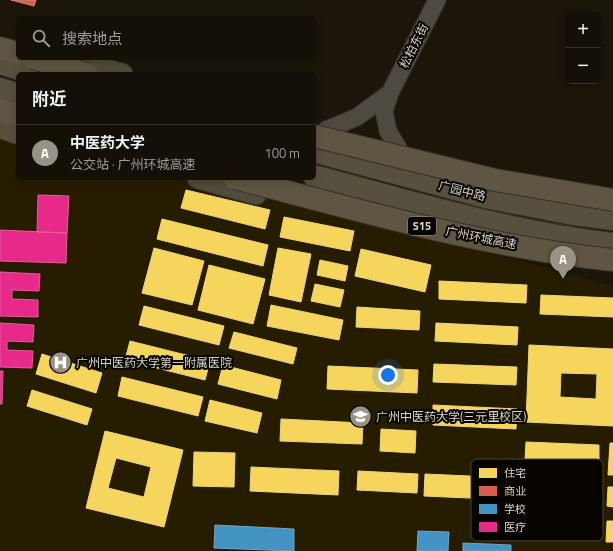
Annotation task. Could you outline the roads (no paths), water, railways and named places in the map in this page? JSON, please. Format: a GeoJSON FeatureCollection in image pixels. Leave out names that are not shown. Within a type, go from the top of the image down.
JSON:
{"type":"FeatureCollection","features":[{"type":"Feature","properties":{"kind":"highway"},"geometry":{"type":"LineString","coordinates":[[0,48],[16,52]]}},
{"type":"Feature","properties":{"kind":"highway"},"geometry":{"type":"LineString","coordinates":[[46,60],[78,65]]}},
{"type":"Feature","properties":{"kind":"highway"},"geometry":{"type":"LineString","coordinates":[[0,63],[29,72]]}},
{"type":"Feature","properties":{"kind":"highway"},"geometry":{"type":"LineString","coordinates":[[0,90],[16,94]]}},
{"type":"Feature","properties":{"kind":"highway"},"geometry":{"type":"LineString","coordinates":[[0,110],[16,115]]}},
{"type":"Feature","properties":{"kind":"highway"},"geometry":{"type":"LineString","coordinates":[[0,118],[16,123]]}},
{"type":"Feature","properties":{"kind":"highway"},"geometry":{"type":"LineString","coordinates":[[0,127],[16,132]]}},
{"type":"Feature","properties":{"kind":"highway"},"geometry":{"type":"LineString","coordinates":[[317,131],[495,180],[613,200]]}},
{"type":"Feature","properties":{"kind":"highway","name":"广园中路"},"geometry":{"type":"LineString","coordinates":[[316,152],[424,181],[514,203],[613,219]]}},
{"type":"Feature","properties":{"kind":"highway","name":"广园中路"},"geometry":{"type":"LineString","coordinates":[[316,177],[486,221],[567,238],[613,244]]}},
{"type":"Feature","properties":{"kind":"highway","name":"广州环城高速"},"geometry":{"type":"LineString","coordinates":[[231,180],[477,238],[559,253],[613,260]]}},
{"type":"Feature","properties":{"kind":"main road"},"geometry":{"type":"LineString","coordinates":[[0,39],[16,43]]}},
{"type":"Feature","properties":{"kind":"main road"},"geometry":{"type":"LineString","coordinates":[[50,72],[78,65],[112,72]]}},
{"type":"Feature","properties":{"kind":"main road"},"geometry":{"type":"LineString","coordinates":[[317,131],[482,168],[613,191]]}},
{"type":"Feature","properties":{"kind":"main road"},"geometry":{"type":"LineString","coordinates":[[398,148],[424,181]]}},
{"type":"Feature","properties":{"kind":"main road"},"geometry":{"type":"LineString","coordinates":[[231,180],[393,229],[504,252],[613,268]]}},
{"type":"Feature","properties":{"kind":"street","name":"松柏东街"},"geometry":{"type":"LineString","coordinates":[[398,148],[388,131],[384,111],[390,93],[437,0]]}},
{"type":"Feature","properties":{"kind":"street"},"geometry":{"type":"LineString","coordinates":[[317,131],[357,117],[390,93]]}},
{"type":"Feature","properties":{"kind":"place","name":"中医药大学"},"geometry":{"type":"Point","coordinates":[563,279]}},
{"type":"Feature","properties":{"kind":"place","name":"广州中医药大学第一附属医院"},"geometry":{"type":"Point","coordinates":[60,363]}},
{"type":"Feature","properties":{"kind":"place","name":"广州中医药大学(三元里校区)"},"geometry":{"type":"Point","coordinates":[360,417]}}]}
